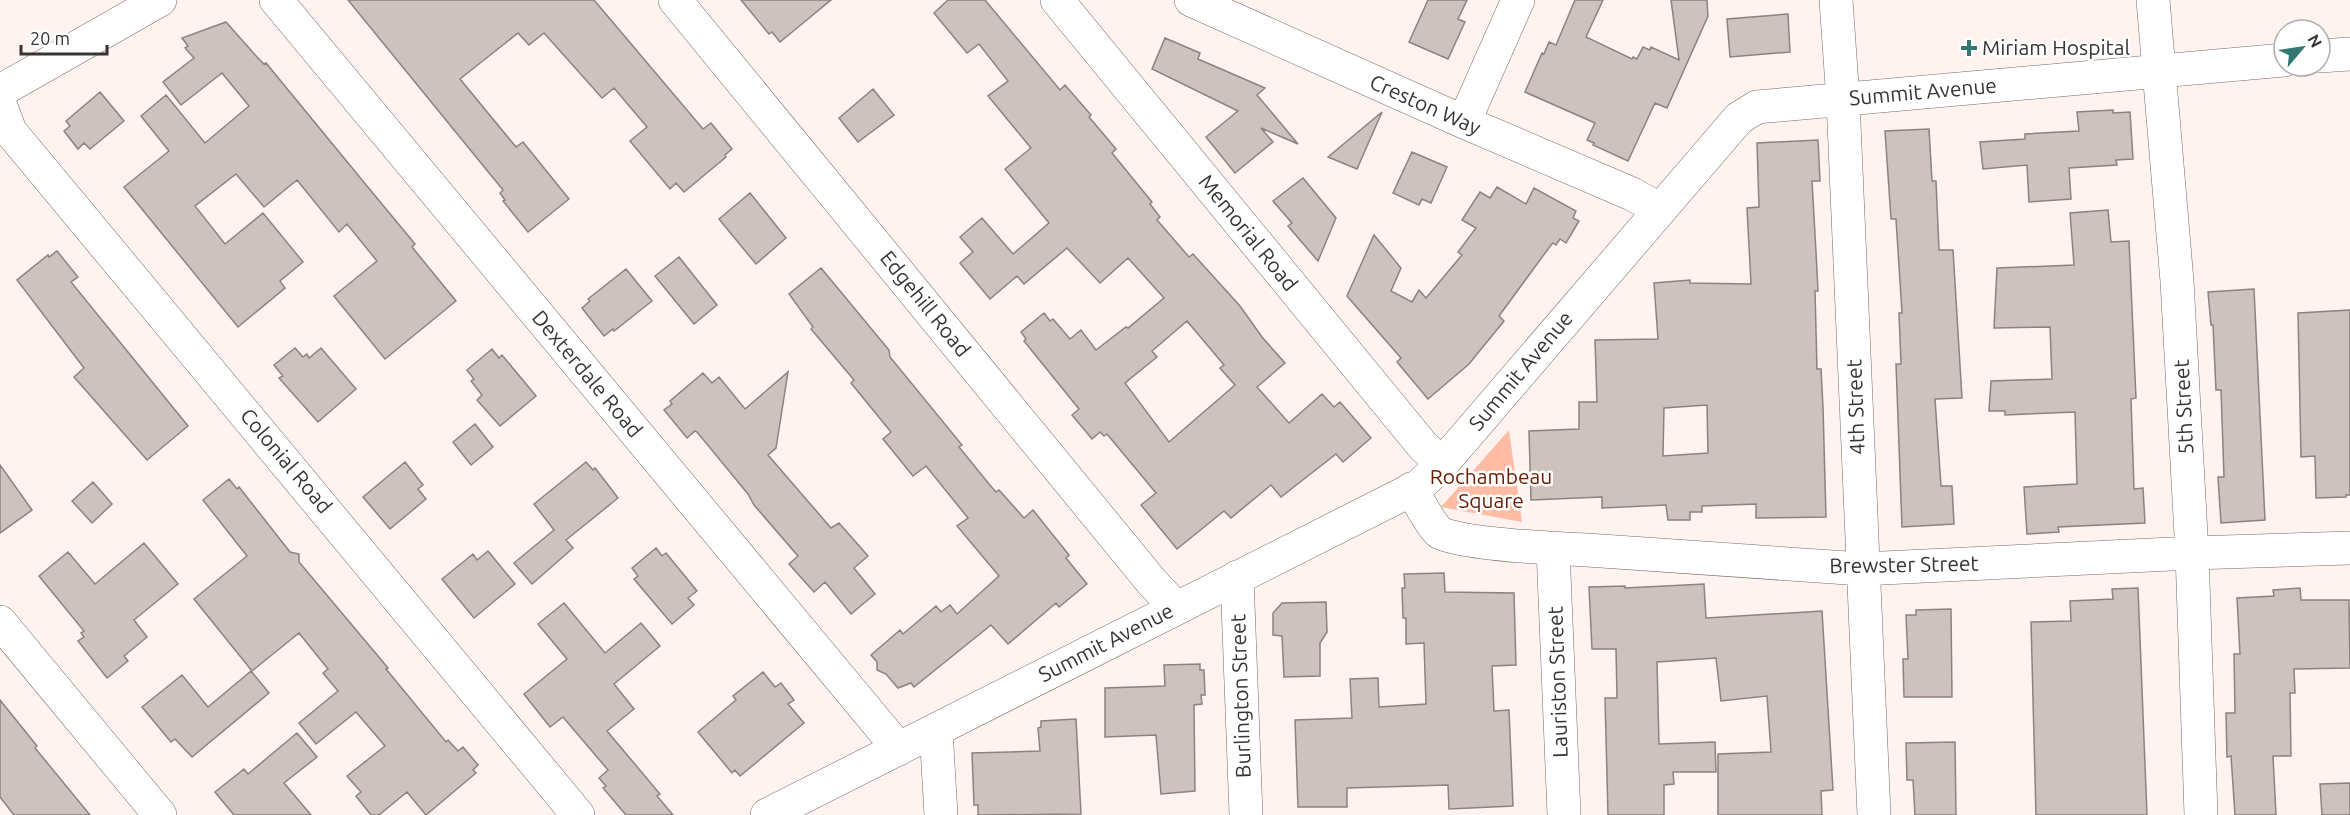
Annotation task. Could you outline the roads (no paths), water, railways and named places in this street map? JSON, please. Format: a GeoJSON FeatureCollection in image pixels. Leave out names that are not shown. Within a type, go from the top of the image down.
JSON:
{"type":"FeatureCollection","features":[{"type":"Feature","properties":{"kind":"street"},"geometry":{"type":"LineString","coordinates":[[0,91],[160,0]]}},
{"type":"Feature","properties":{"kind":"street","name":"Dexterdale Road"},"geometry":{"type":"LineString","coordinates":[[276,0],[899,748]]}},
{"type":"Feature","properties":{"kind":"street","name":"Edgehill Road"},"geometry":{"type":"LineString","coordinates":[[675,0],[1151,581],[1176,608]]}},
{"type":"Feature","properties":{"kind":"street","name":"Memorial Road"},"geometry":{"type":"LineString","coordinates":[[1057,0],[1416,437],[1442,464]]}},
{"type":"Feature","properties":{"kind":"street","name":"Creston Way"},"geometry":{"type":"LineString","coordinates":[[1191,0],[1632,194],[1659,209]]}},
{"type":"Feature","properties":{"kind":"street"},"geometry":{"type":"LineString","coordinates":[[1464,122],[1518,0]]}},
{"type":"Feature","properties":{"kind":"street","name":"4th Street"},"geometry":{"type":"LineString","coordinates":[[1836,0],[1843,100],[1862,569],[1875,815]]}},
{"type":"Feature","properties":{"kind":"street","name":"5th Street"},"geometry":{"type":"LineString","coordinates":[[2153,0],[2177,281],[2192,553],[2201,815]]}},
{"type":"Feature","properties":{"kind":"street"},"geometry":{"type":"LineString","coordinates":[[2332,55],[2350,54]]}},
{"type":"Feature","properties":{"kind":"street","name":"Summit Avenue"},"geometry":{"type":"LineString","coordinates":[[767,815],[1419,486],[1442,464],[1739,117],[1756,107],[2272,61]]}},
{"type":"Feature","properties":{"kind":"street","name":"Colonial Road"},"geometry":{"type":"LineString","coordinates":[[0,104],[10,130],[578,815]]}},
{"type":"Feature","properties":{"kind":"street","name":"Brewster Street"},"geometry":{"type":"LineString","coordinates":[[1412,489],[1440,533],[1458,539],[1553,549],[1599,550],[1862,569],[2350,548]]}},
{"type":"Feature","properties":{"kind":"street","name":"Lauriston Street"},"geometry":{"type":"LineString","coordinates":[[1553,549],[1564,815]]}},
{"type":"Feature","properties":{"kind":"street","name":"Burlington Street"},"geometry":{"type":"LineString","coordinates":[[1237,577],[1246,815]]}},
{"type":"Feature","properties":{"kind":"street"},"geometry":{"type":"LineString","coordinates":[[0,622],[160,815]]}},
{"type":"Feature","properties":{"kind":"street"},"geometry":{"type":"LineString","coordinates":[[936,729],[940,815]]}},
{"type":"Feature","properties":{"kind":"place","name":"Miriam Hospital"},"geometry":{"type":"Point","coordinates":[1969,48]}},
{"type":"Feature","properties":{"kind":"park label","name":"Rochambeau Square"},"geometry":{"type":"Point","coordinates":[1491,489]}}]}
